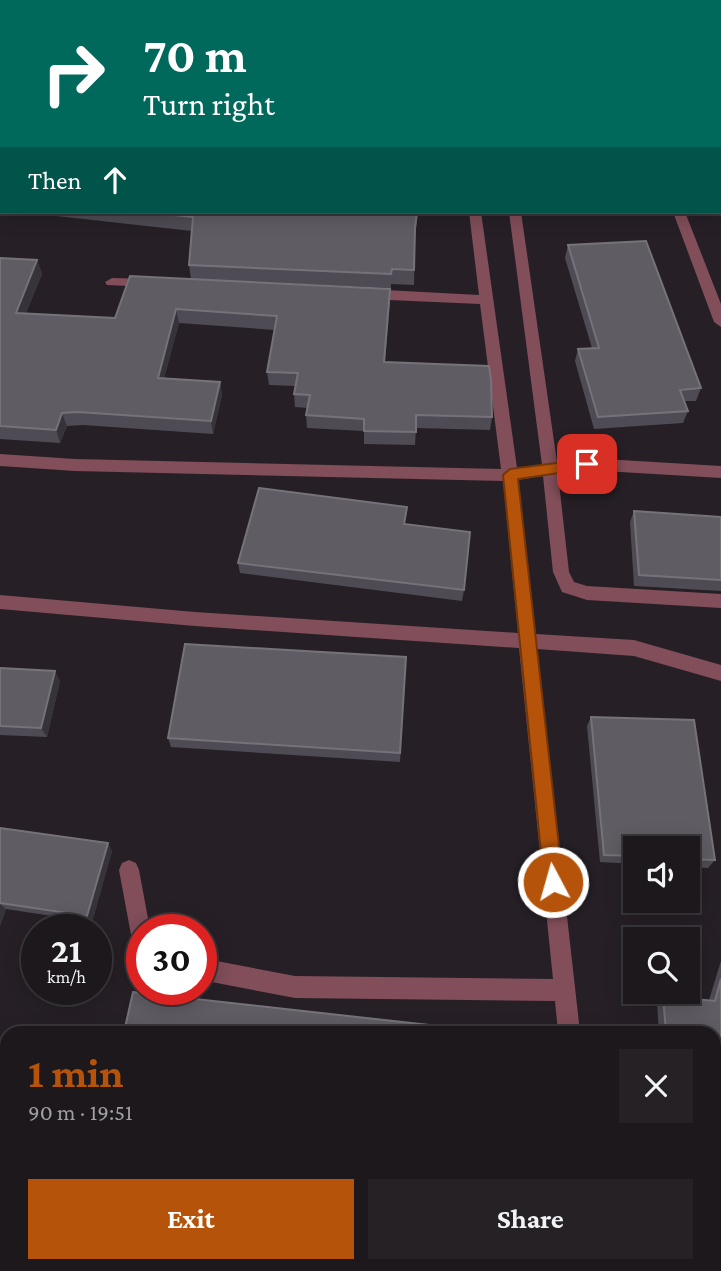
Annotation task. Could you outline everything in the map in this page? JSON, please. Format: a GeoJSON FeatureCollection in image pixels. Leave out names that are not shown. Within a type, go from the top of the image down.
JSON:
{"type":"FeatureCollection","features":[{"type":"Feature","properties":{"kind":"street"},"geometry":{"type":"LineString","coordinates":[[475,214],[510,475],[568,1026]]}},
{"type":"Feature","properties":{"kind":"street"},"geometry":{"type":"LineString","coordinates":[[515,214],[550,468],[561,572],[568,587],[587,593],[721,601]]}},
{"type":"Feature","properties":{"kind":"street"},"geometry":{"type":"LineString","coordinates":[[680,214],[721,322]]}},
{"type":"Feature","properties":{"kind":"street"},"geometry":{"type":"LineString","coordinates":[[112,282],[167,284]]}},
{"type":"Feature","properties":{"kind":"street"},"geometry":{"type":"LineString","coordinates":[[347,293],[485,300]]}},
{"type":"Feature","properties":{"kind":"street"},"geometry":{"type":"LineString","coordinates":[[0,460],[75,465],[510,475],[587,464],[721,472]]}},
{"type":"Feature","properties":{"kind":"street"},"geometry":{"type":"LineString","coordinates":[[0,602],[195,619],[634,648],[721,673]]}},
{"type":"Feature","properties":{"kind":"street"},"geometry":{"type":"LineString","coordinates":[[129,870],[137,914]]}},
{"type":"Feature","properties":{"kind":"street"},"geometry":{"type":"LineString","coordinates":[[217,972],[295,987],[565,990]]}},
{"type":"Feature","properties":{"kind":"building"},"geometry":{"type":"Polygon","coordinates":[[[164,214],[417,214],[414,270],[392,269],[391,274],[189,265],[193,217],[164,214]]]}},
{"type":"Feature","properties":{"kind":"building"},"geometry":{"type":"Polygon","coordinates":[[[646,241],[701,388],[680,390],[688,411],[598,417],[578,349],[599,348],[568,245],[646,241]]]}},
{"type":"Feature","properties":{"kind":"building"},"geometry":{"type":"Polygon","coordinates":[[[0,258],[37,260],[16,313],[115,318],[130,276],[390,289],[384,362],[489,366],[492,417],[416,415],[416,432],[364,431],[364,419],[306,415],[310,395],[294,394],[298,373],[267,372],[277,316],[176,309],[158,378],[220,382],[211,421],[78,412],[62,413],[56,430],[0,426],[0,258]]]}},
{"type":"Feature","properties":{"kind":"building"},"geometry":{"type":"Polygon","coordinates":[[[259,488],[407,507],[404,524],[470,532],[464,590],[238,563],[259,488]]]}},
{"type":"Feature","properties":{"kind":"building"},"geometry":{"type":"Polygon","coordinates":[[[634,511],[721,517],[721,580],[639,575],[634,511]]]}},
{"type":"Feature","properties":{"kind":"building"},"geometry":{"type":"Polygon","coordinates":[[[185,644],[406,657],[400,753],[168,738],[185,644]]]}},
{"type":"Feature","properties":{"kind":"building"},"geometry":{"type":"Polygon","coordinates":[[[0,668],[55,671],[41,728],[0,726],[0,668]]]}},
{"type":"Feature","properties":{"kind":"building"},"geometry":{"type":"Polygon","coordinates":[[[591,717],[694,720],[715,860],[700,859],[700,836],[623,836],[623,856],[604,855],[591,717]]]}},
{"type":"Feature","properties":{"kind":"building"},"geometry":{"type":"Polygon","coordinates":[[[0,828],[108,843],[88,914],[0,903],[0,828]]]}},
{"type":"Feature","properties":{"kind":"building"},"geometry":{"type":"Polygon","coordinates":[[[721,979],[721,1026],[666,1026],[664,1004],[700,1004],[700,1000],[715,1001],[721,979]]]}},
{"type":"Feature","properties":{"kind":"building"},"geometry":{"type":"Polygon","coordinates":[[[217,1001],[438,1026],[125,1026],[130,1005],[217,1005],[217,1001]]]}},
{"type":"Feature","properties":{"kind":"route"},"geometry":{"type":"LineString","coordinates":[[553,882],[510,475],[587,464]]}}]}
